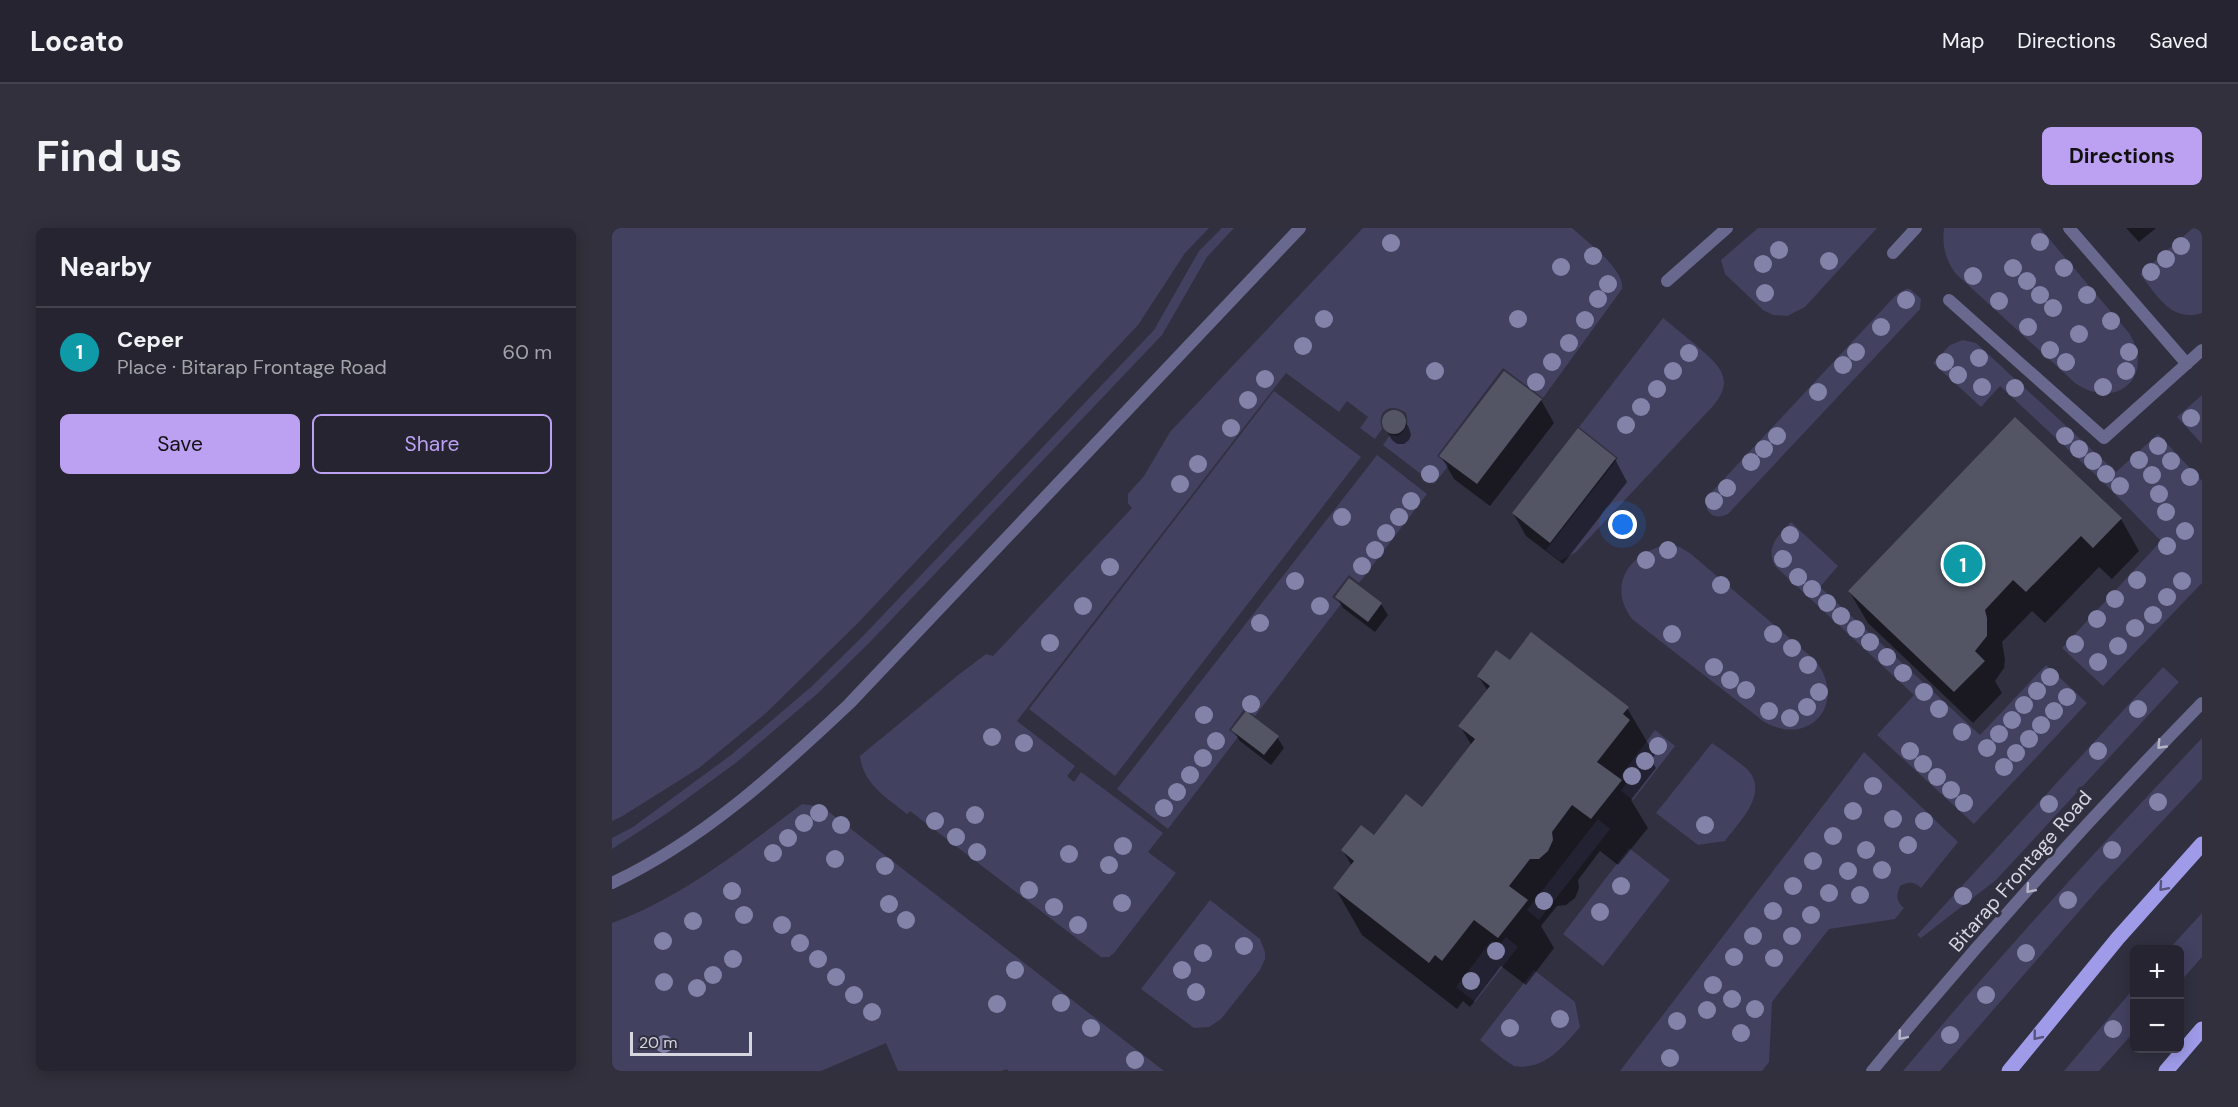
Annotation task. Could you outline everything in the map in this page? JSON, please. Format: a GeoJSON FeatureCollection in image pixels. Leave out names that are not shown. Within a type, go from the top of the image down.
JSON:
{"type":"FeatureCollection","features":[{"type":"Feature","properties":{"kind":"main road"},"geometry":{"type":"LineString","coordinates":[[2009,1071],[2118,939],[2202,844]]}},
{"type":"Feature","properties":{"kind":"main road"},"geometry":{"type":"LineString","coordinates":[[2166,1071],[2202,1029]]}},
{"type":"Feature","properties":{"kind":"street"},"geometry":{"type":"LineString","coordinates":[[612,883],[674,850],[726,813],[796,754],[842,711],[1300,228]]}},
{"type":"Feature","properties":{"kind":"street"},"geometry":{"type":"LineString","coordinates":[[1667,281],[1727,228]]}},
{"type":"Feature","properties":{"kind":"street"},"geometry":{"type":"LineString","coordinates":[[1893,253],[1916,228]]}},
{"type":"Feature","properties":{"kind":"street"},"geometry":{"type":"LineString","coordinates":[[2069,228],[2187,364]]}},
{"type":"Feature","properties":{"kind":"street"},"geometry":{"type":"LineString","coordinates":[[1948,300],[2104,438],[2202,350]]}},
{"type":"Feature","properties":{"kind":"street","name":"Bitarap Frontage Road"},"geometry":{"type":"LineString","coordinates":[[1872,1071],[2045,871],[2126,781],[2202,703]]}},
{"type":"Feature","properties":{"kind":"shaded area"},"geometry":{"type":"Polygon","coordinates":[[[612,228],[1209,228],[1185,253],[1138,325],[858,623],[766,713],[699,768],[612,821],[612,228]]]}},
{"type":"Feature","properties":{"kind":"shaded area"},"geometry":{"type":"Polygon","coordinates":[[[1222,228],[1234,228],[1207,257],[1162,335],[870,642],[817,694],[737,762],[666,814],[612,849],[612,838],[633,827],[731,755],[811,687],[864,635],[1154,330],[1199,251],[1222,228]]]}},
{"type":"Feature","properties":{"kind":"shaded area"},"geometry":{"type":"Polygon","coordinates":[[[1363,228],[1572,228],[1611,264],[1621,281],[1622,289],[1543,398],[1503,368],[1437,456],[1449,465],[1434,484],[1383,445],[1390,435],[1398,436],[1405,429],[1406,413],[1395,408],[1386,410],[1381,417],[1382,429],[1375,439],[1360,428],[1368,417],[1347,401],[1339,412],[1286,373],[1017,721],[1075,766],[1067,776],[1074,782],[1081,772],[1163,833],[1148,852],[1176,873],[1114,953],[1109,957],[1101,957],[910,811],[907,814],[884,796],[866,775],[860,756],[986,654],[993,656],[1132,508],[1128,503],[1128,494],[1144,476],[1170,432],[1363,228]]]}},
{"type":"Feature","properties":{"kind":"shaded area"},"geometry":{"type":"Polygon","coordinates":[[[1758,228],[1877,228],[1805,307],[1787,316],[1773,315],[1763,310],[1725,274],[1721,260],[1758,228]]]}},
{"type":"Feature","properties":{"kind":"shaded area"},"geometry":{"type":"Polygon","coordinates":[[[1944,228],[2040,228],[2129,333],[2136,349],[2138,363],[2135,375],[2128,385],[2118,391],[2105,393],[2090,391],[2075,383],[1955,273],[1945,252],[1944,228]]]}},
{"type":"Feature","properties":{"kind":"shaded area"},"geometry":{"type":"Polygon","coordinates":[[[2193,228],[2202,228],[2202,313],[2191,315],[2173,311],[2140,274],[2193,228]]]}},
{"type":"Feature","properties":{"kind":"shaded area"},"geometry":{"type":"Polygon","coordinates":[[[1910,289],[1921,299],[1920,309],[1728,514],[1714,516],[1710,514],[1707,507],[1708,496],[1896,295],[1910,289]]]}},
{"type":"Feature","properties":{"kind":"shaded area"},"geometry":{"type":"Polygon","coordinates":[[[1663,318],[1717,365],[1724,379],[1720,396],[1576,552],[1560,561],[1546,550],[1618,458],[1579,427],[1663,318]]]}},
{"type":"Feature","properties":{"kind":"shaded area"},"geometry":{"type":"Polygon","coordinates":[[[1963,340],[1976,343],[2116,472],[2158,434],[2202,481],[2202,583],[2103,686],[2062,648],[2161,541],[2104,483],[2000,386],[1981,407],[1933,363],[1950,345],[1963,340]]]}},
{"type":"Feature","properties":{"kind":"shaded area"},"geometry":{"type":"Polygon","coordinates":[[[1274,391],[1361,457],[1115,776],[1029,709],[1274,391]]]}},
{"type":"Feature","properties":{"kind":"shaded area"},"geometry":{"type":"Polygon","coordinates":[[[2202,395],[2202,444],[2177,417],[2202,395]]]}},
{"type":"Feature","properties":{"kind":"shaded area"},"geometry":{"type":"Polygon","coordinates":[[[1377,455],[1427,494],[1359,583],[1349,575],[1332,597],[1341,604],[1255,716],[1245,708],[1229,730],[1238,737],[1168,829],[1117,789],[1377,455]]]}},
{"type":"Feature","properties":{"kind":"shaded area"},"geometry":{"type":"Polygon","coordinates":[[[1791,522],[1838,566],[1820,587],[1980,735],[2046,665],[2087,703],[1974,824],[1877,735],[1914,695],[1775,566],[1771,553],[1772,547],[1791,522]]]}},
{"type":"Feature","properties":{"kind":"shaded area"},"geometry":{"type":"Polygon","coordinates":[[[1666,545],[1680,547],[1691,554],[1815,660],[1824,676],[1828,692],[1826,706],[1819,717],[1809,725],[1795,729],[1780,728],[1763,721],[1632,619],[1625,607],[1622,595],[1622,583],[1626,573],[1632,563],[1642,555],[1666,545]]]}},
{"type":"Feature","properties":{"kind":"shaded area"},"geometry":{"type":"Polygon","coordinates":[[[2163,667],[2179,682],[1996,880],[1921,938],[1917,935],[2163,667]]]}},
{"type":"Feature","properties":{"kind":"shaded area"},"geometry":{"type":"Polygon","coordinates":[[[1655,730],[1675,746],[1633,800],[1621,791],[1627,782],[1620,777],[1655,730]]]}},
{"type":"Feature","properties":{"kind":"shaded area"},"geometry":{"type":"Polygon","coordinates":[[[2202,738],[2202,779],[2102,885],[1940,1071],[1903,1071],[2050,902],[2202,738]]]}},
{"type":"Feature","properties":{"kind":"shaded area"},"geometry":{"type":"Polygon","coordinates":[[[1712,743],[1746,768],[1753,777],[1754,797],[1744,816],[1725,841],[1698,845],[1656,813],[1712,743]]]}},
{"type":"Feature","properties":{"kind":"shaded area"},"geometry":{"type":"Polygon","coordinates":[[[1864,752],[1958,842],[1921,888],[1911,883],[1900,886],[1897,898],[1904,908],[1895,919],[1829,929],[1772,1002],[1769,1062],[1762,1071],[1620,1071],[1864,752]]]}},
{"type":"Feature","properties":{"kind":"shaded area"},"geometry":{"type":"Polygon","coordinates":[[[802,804],[817,806],[829,812],[1164,1071],[1008,1071],[1007,1069],[1001,1071],[898,1071],[886,1043],[821,1071],[612,1071],[612,923],[663,900],[711,871],[802,804]]]}},
{"type":"Feature","properties":{"kind":"shaded area"},"geometry":{"type":"Polygon","coordinates":[[[1598,819],[1610,829],[1539,920],[1527,910],[1598,819]]]}},
{"type":"Feature","properties":{"kind":"shaded area"},"geometry":{"type":"Polygon","coordinates":[[[1629,848],[1670,880],[1603,966],[1563,934],[1629,848]]]}},
{"type":"Feature","properties":{"kind":"shaded area"},"geometry":{"type":"Polygon","coordinates":[[[1210,900],[1260,939],[1265,959],[1260,970],[1221,1019],[1209,1027],[1194,1028],[1141,989],[1210,900]]]}},
{"type":"Feature","properties":{"kind":"shaded area"},"geometry":{"type":"Polygon","coordinates":[[[2202,913],[2202,957],[2184,977],[2184,945],[2173,945],[2202,913]]]}},
{"type":"Feature","properties":{"kind":"shaded area"},"geometry":{"type":"Polygon","coordinates":[[[1506,937],[1518,947],[1475,1002],[1456,987],[1491,941],[1499,946],[1506,937]]]}},
{"type":"Feature","properties":{"kind":"shaded area"},"geometry":{"type":"Polygon","coordinates":[[[1534,970],[1575,1002],[1580,1027],[1560,1049],[1544,1061],[1525,1067],[1514,1066],[1480,1040],[1534,970]]]}},
{"type":"Feature","properties":{"kind":"shaded area"},"geometry":{"type":"Polygon","coordinates":[[[2130,993],[2130,1036],[2099,1071],[2064,1071],[2130,993]]]}},
{"type":"Feature","properties":{"kind":"building"},"geometry":{"type":"Polygon","coordinates":[[[1504,371],[1542,399],[1477,484],[1439,456],[1504,371]]]}},
{"type":"Feature","properties":{"kind":"building"},"geometry":{"type":"Polygon","coordinates":[[[1394,410],[1402,414],[1406,422],[1402,430],[1394,434],[1386,430],[1382,422],[1386,414],[1394,410]]]}},
{"type":"Feature","properties":{"kind":"building"},"geometry":{"type":"Polygon","coordinates":[[[2015,417],[2122,518],[2093,548],[2081,536],[2026,592],[2013,580],[1985,610],[1987,636],[1975,651],[1985,661],[1954,692],[1848,591],[2015,417]]]}},
{"type":"Feature","properties":{"kind":"building"},"geometry":{"type":"Polygon","coordinates":[[[1578,428],[1616,458],[1550,543],[1512,513],[1578,428]]]}},
{"type":"Feature","properties":{"kind":"building"},"geometry":{"type":"Polygon","coordinates":[[[1349,578],[1382,603],[1368,622],[1335,597],[1349,578]]]}},
{"type":"Feature","properties":{"kind":"building"},"geometry":{"type":"Polygon","coordinates":[[[1531,632],[1629,707],[1623,714],[1630,720],[1597,762],[1622,780],[1591,819],[1572,805],[1552,832],[1553,840],[1548,851],[1539,859],[1530,859],[1509,886],[1528,900],[1498,938],[1474,920],[1442,961],[1435,955],[1429,963],[1333,888],[1354,861],[1341,850],[1361,825],[1374,835],[1406,794],[1422,807],[1475,739],[1458,726],[1490,686],[1477,676],[1496,650],[1510,660],[1531,632]]]}},
{"type":"Feature","properties":{"kind":"building"},"geometry":{"type":"Polygon","coordinates":[[[1246,711],[1279,736],[1264,755],[1231,730],[1246,711]]]}},
{"type":"Feature","properties":{"kind":"place","name":"Ceper"},"geometry":{"type":"Point","coordinates":[1963,564]}}]}
